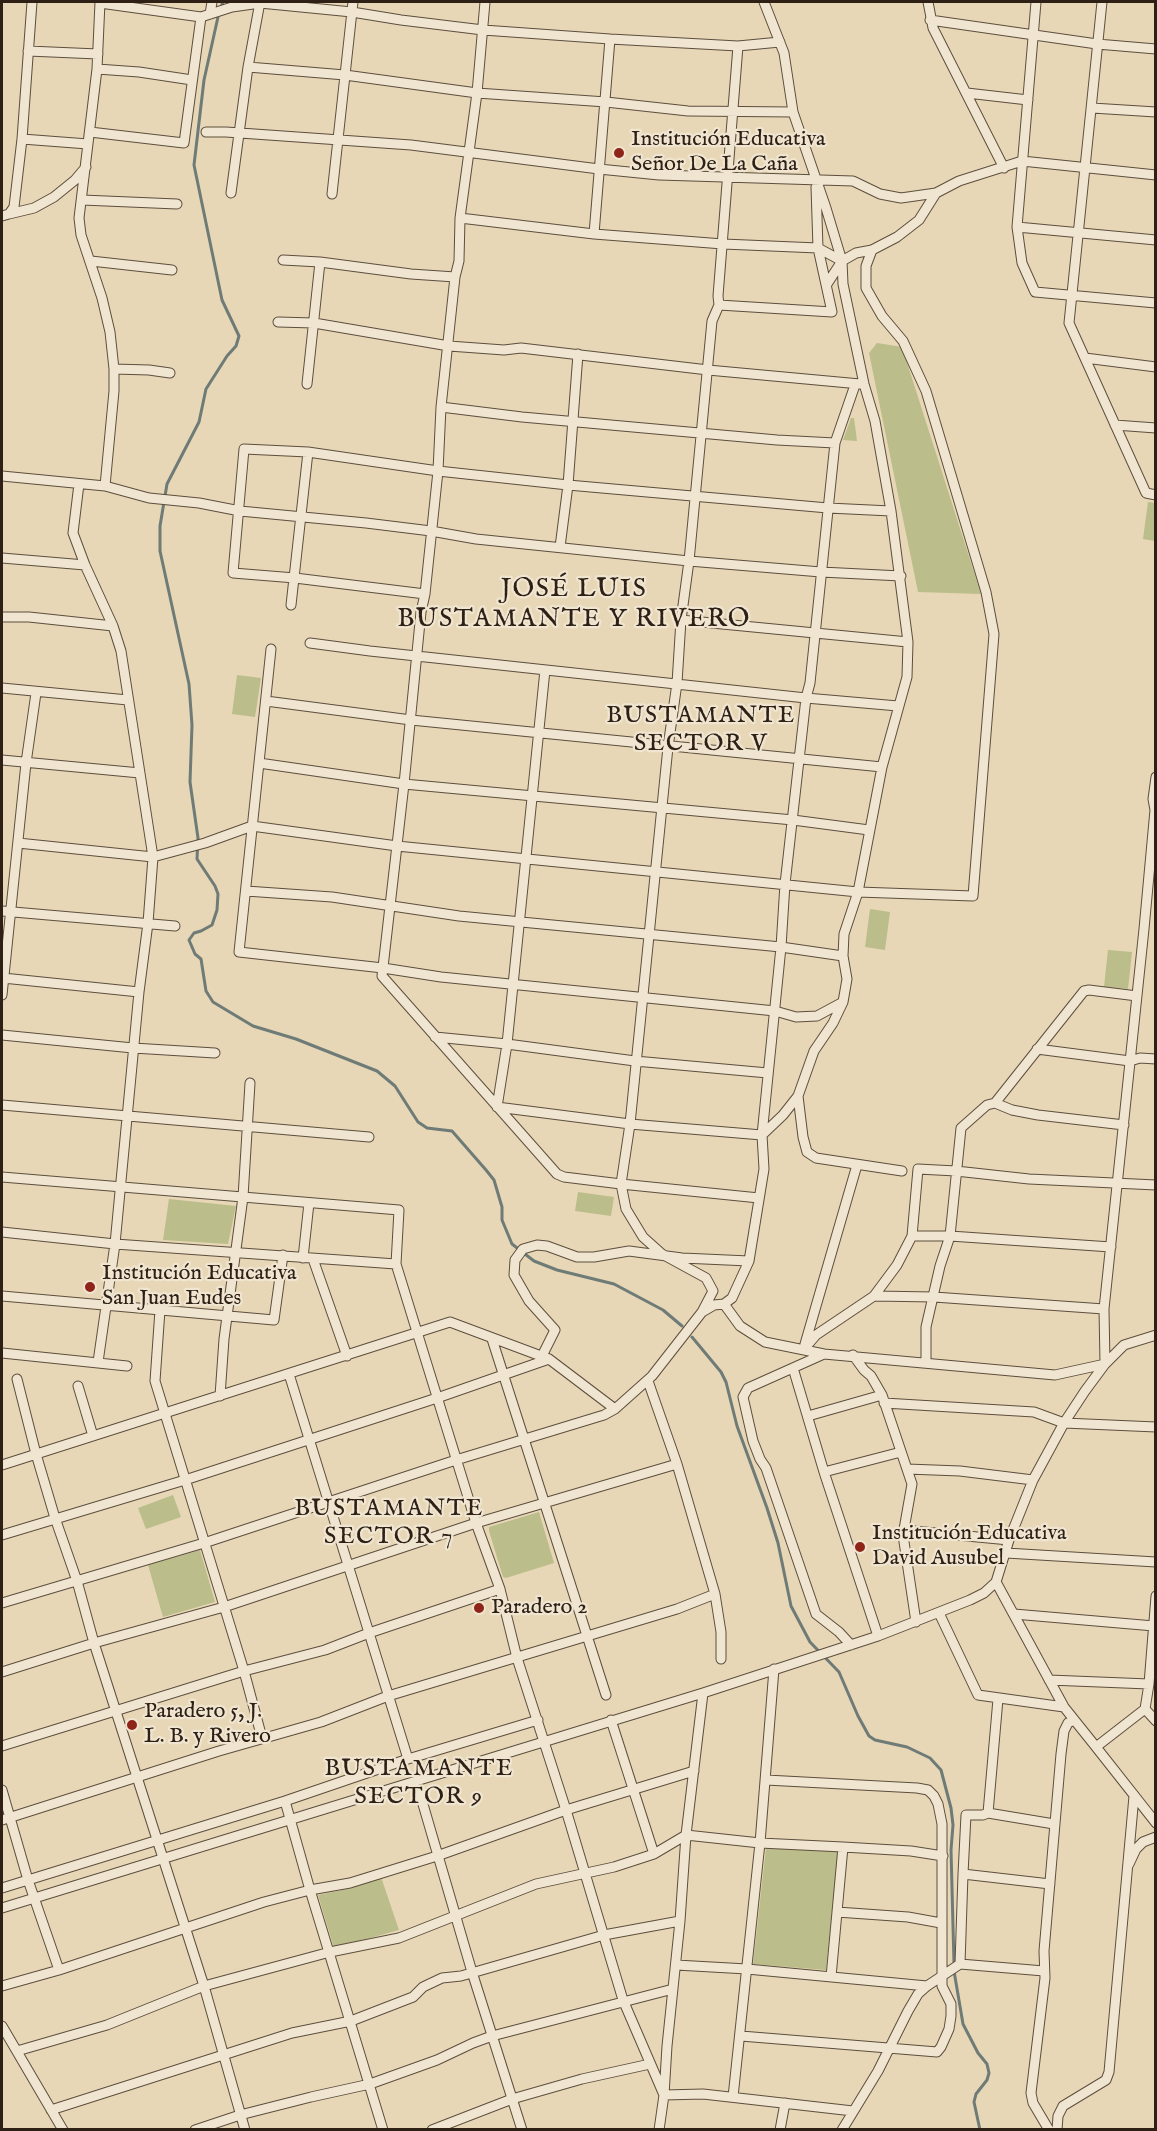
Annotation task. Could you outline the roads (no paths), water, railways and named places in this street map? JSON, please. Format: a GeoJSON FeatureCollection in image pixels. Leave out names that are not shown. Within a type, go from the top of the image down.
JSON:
{"type":"FeatureCollection","features":[{"type":"Feature","properties":{"kind":"street"},"geometry":{"type":"LineString","coordinates":[[5,215],[14,207],[22,139],[32,2]]}},
{"type":"Feature","properties":{"kind":"street"},"geometry":{"type":"LineString","coordinates":[[105,486],[114,369],[105,309],[80,226],[80,208],[97,69],[100,2],[205,16],[233,4],[260,2],[352,7],[400,20],[483,30],[738,46],[780,42]]}},
{"type":"Feature","properties":{"kind":"street"},"geometry":{"type":"LineString","coordinates":[[90,132],[184,143],[192,80],[205,16],[212,2]]}},
{"type":"Feature","properties":{"kind":"street"},"geometry":{"type":"LineString","coordinates":[[231,193],[248,67],[260,2]]}},
{"type":"Feature","properties":{"kind":"street"},"geometry":{"type":"LineString","coordinates":[[486,2],[477,93],[460,219],[459,261],[455,277],[441,407],[438,471],[382,976],[557,1174],[564,1177],[621,1184],[759,1198]]}},
{"type":"Feature","properties":{"kind":"street"},"geometry":{"type":"LineString","coordinates":[[762,1136],[798,1096],[814,1051],[833,1023],[843,1002],[848,979],[843,956],[844,934],[858,892],[882,767],[907,677],[908,642],[891,511],[875,421],[859,384],[843,284],[842,261],[793,112],[780,42],[764,2]]}},
{"type":"Feature","properties":{"kind":"street"},"geometry":{"type":"LineString","coordinates":[[928,2],[930,20],[1004,168]]}},
{"type":"Feature","properties":{"kind":"street"},"geometry":{"type":"LineString","coordinates":[[1036,2],[1017,226],[1022,263],[1035,292],[1155,303]]}},
{"type":"Feature","properties":{"kind":"street"},"geometry":{"type":"LineString","coordinates":[[1102,2],[1069,323],[1146,494],[1155,495]]}},
{"type":"Feature","properties":{"kind":"street"},"geometry":{"type":"LineString","coordinates":[[332,194],[352,7]]}},
{"type":"Feature","properties":{"kind":"street"},"geometry":{"type":"LineString","coordinates":[[930,20],[1032,36],[1155,49]]}},
{"type":"Feature","properties":{"kind":"street"},"geometry":{"type":"LineString","coordinates":[[594,234],[610,39]]}},
{"type":"Feature","properties":{"kind":"street"},"geometry":{"type":"LineString","coordinates":[[2,1603],[204,1543],[456,1460],[604,1415],[615,1409],[648,1381],[702,1312],[713,1290],[706,1278],[662,1254],[643,1237],[623,1201],[621,1184],[630,1124],[668,747],[677,683],[681,620],[689,561],[712,321],[719,305],[738,46]]}},
{"type":"Feature","properties":{"kind":"street"},"geometry":{"type":"LineString","coordinates":[[28,51],[98,54]]}},
{"type":"Feature","properties":{"kind":"street"},"geometry":{"type":"LineString","coordinates":[[248,67],[345,75],[477,93],[606,102],[688,111],[793,112]]}},
{"type":"Feature","properties":{"kind":"street"},"geometry":{"type":"LineString","coordinates":[[97,69],[139,72],[192,80]]}},
{"type":"Feature","properties":{"kind":"street"},"geometry":{"type":"LineString","coordinates":[[967,93],[1028,100]]}},
{"type":"Feature","properties":{"kind":"street"},"geometry":{"type":"LineString","coordinates":[[1092,108],[1155,112]]}},
{"type":"Feature","properties":{"kind":"street"},"geometry":{"type":"LineString","coordinates":[[206,132],[469,152],[599,169],[729,178],[816,182],[854,181],[880,194],[901,198],[936,193],[959,181],[1022,161],[1155,175]]}},
{"type":"Feature","properties":{"kind":"street"},"geometry":{"type":"LineString","coordinates":[[22,139],[88,144]]}},
{"type":"Feature","properties":{"kind":"street"},"geometry":{"type":"LineString","coordinates":[[5,215],[33,208],[54,197],[75,180],[86,167]]}},
{"type":"Feature","properties":{"kind":"street"},"geometry":{"type":"LineString","coordinates":[[719,305],[832,312],[818,248],[816,182]]}},
{"type":"Feature","properties":{"kind":"street"},"geometry":{"type":"LineString","coordinates":[[827,284],[842,261],[856,253],[872,250],[897,237],[919,220],[936,193]]}},
{"type":"Feature","properties":{"kind":"street"},"geometry":{"type":"LineString","coordinates":[[82,200],[177,204]]}},
{"type":"Feature","properties":{"kind":"street"},"geometry":{"type":"LineString","coordinates":[[460,219],[594,234],[723,244],[818,248],[842,261]]}},
{"type":"Feature","properties":{"kind":"street"},"geometry":{"type":"LineString","coordinates":[[1017,226],[1155,240]]}},
{"type":"Feature","properties":{"kind":"street"},"geometry":{"type":"LineString","coordinates":[[18,843],[153,857],[198,846],[252,826],[397,846],[858,892],[974,896],[994,634],[986,592],[926,392],[903,341],[882,316],[867,288],[866,266],[872,250]]}},
{"type":"Feature","properties":{"kind":"street"},"geometry":{"type":"LineString","coordinates":[[283,260],[455,277]]}},
{"type":"Feature","properties":{"kind":"street"},"geometry":{"type":"LineString","coordinates":[[91,261],[172,270]]}},
{"type":"Feature","properties":{"kind":"street"},"geometry":{"type":"LineString","coordinates":[[307,384],[320,262]]}},
{"type":"Feature","properties":{"kind":"street"},"geometry":{"type":"LineString","coordinates":[[278,322],[314,323],[449,346],[504,350],[521,348],[708,370],[859,384]]}},
{"type":"Feature","properties":{"kind":"street"},"geometry":{"type":"LineString","coordinates":[[560,547],[568,486],[578,354]]}},
{"type":"Feature","properties":{"kind":"street"},"geometry":{"type":"LineString","coordinates":[[1084,358],[1155,367]]}},
{"type":"Feature","properties":{"kind":"street"},"geometry":{"type":"LineString","coordinates":[[114,369],[170,373]]}},
{"type":"Feature","properties":{"kind":"street"},"geometry":{"type":"LineString","coordinates":[[702,1312],[714,1305],[724,1304],[732,1298],[749,1261],[764,1168],[762,1136],[785,884],[806,698],[810,683],[835,443],[859,384]]}},
{"type":"Feature","properties":{"kind":"street"},"geometry":{"type":"LineString","coordinates":[[441,407],[702,434],[835,443]]}},
{"type":"Feature","properties":{"kind":"street"},"geometry":{"type":"LineString","coordinates":[[1115,425],[1155,428]]}},
{"type":"Feature","properties":{"kind":"street"},"geometry":{"type":"LineString","coordinates":[[425,594],[233,573],[240,511],[243,449],[308,452],[438,471],[568,486],[828,508],[891,511]]}},
{"type":"Feature","properties":{"kind":"street"},"geometry":{"type":"LineString","coordinates":[[291,605],[308,452]]}},
{"type":"Feature","properties":{"kind":"street"},"geometry":{"type":"LineString","coordinates":[[2,476],[105,486],[149,498],[199,503],[240,511],[431,531],[476,539],[689,561],[901,576]]}},
{"type":"Feature","properties":{"kind":"street"},"geometry":{"type":"LineString","coordinates":[[80,484],[73,533],[113,626],[121,651],[153,857],[115,1244],[98,1362]]}},
{"type":"Feature","properties":{"kind":"street"},"geometry":{"type":"LineString","coordinates":[[2,558],[85,565]]}},
{"type":"Feature","properties":{"kind":"street"},"geometry":{"type":"LineString","coordinates":[[2,617],[29,617],[113,626]]}},
{"type":"Feature","properties":{"kind":"street"},"geometry":{"type":"LineString","coordinates":[[681,620],[908,642]]}},
{"type":"Feature","properties":{"kind":"street"},"geometry":{"type":"LineString","coordinates":[[310,643],[806,698],[898,706]]}},
{"type":"Feature","properties":{"kind":"street"},"geometry":{"type":"LineString","coordinates":[[271,649],[239,952],[383,968],[441,977],[775,1011],[804,1017],[817,1016],[843,1002]]}},
{"type":"Feature","properties":{"kind":"street"},"geometry":{"type":"LineString","coordinates":[[497,1107],[507,1044],[545,670]]}},
{"type":"Feature","properties":{"kind":"street"},"geometry":{"type":"LineString","coordinates":[[2,688],[128,700]]}},
{"type":"Feature","properties":{"kind":"street"},"geometry":{"type":"LineString","coordinates":[[2,996],[6,911],[18,843],[36,693]]}},
{"type":"Feature","properties":{"kind":"street"},"geometry":{"type":"LineString","coordinates":[[266,701],[539,734],[882,767]]}},
{"type":"Feature","properties":{"kind":"street"},"geometry":{"type":"LineString","coordinates":[[2,760],[140,772]]}},
{"type":"Feature","properties":{"kind":"street"},"geometry":{"type":"LineString","coordinates":[[259,763],[404,783],[793,820],[869,830]]}},
{"type":"Feature","properties":{"kind":"street"},"geometry":{"type":"LineString","coordinates":[[1106,1364],[1104,1309],[1144,929],[1155,810],[1155,777]]}},
{"type":"Feature","properties":{"kind":"street"},"geometry":{"type":"LineString","coordinates":[[246,891],[332,897],[459,916],[781,947],[843,956]]}},
{"type":"Feature","properties":{"kind":"street"},"geometry":{"type":"LineString","coordinates":[[6,911],[175,926]]}},
{"type":"Feature","properties":{"kind":"street"},"geometry":{"type":"LineString","coordinates":[[1144,929],[1155,930]]}},
{"type":"Feature","properties":{"kind":"street"},"geometry":{"type":"LineString","coordinates":[[3,978],[139,992]]}},
{"type":"Feature","properties":{"kind":"street"},"geometry":{"type":"LineString","coordinates":[[995,1103],[1084,991],[1137,996]]}},
{"type":"Feature","properties":{"kind":"street"},"geometry":{"type":"LineString","coordinates":[[2,1035],[133,1048],[216,1053]]}},
{"type":"Feature","properties":{"kind":"street"},"geometry":{"type":"LineString","coordinates":[[435,1037],[636,1061],[768,1073]]}},
{"type":"Feature","properties":{"kind":"street"},"geometry":{"type":"LineString","coordinates":[[1037,1049],[1130,1061],[1140,1058],[1155,1059]]}},
{"type":"Feature","properties":{"kind":"street"},"geometry":{"type":"LineString","coordinates":[[220,1396],[243,1197],[250,1083]]}},
{"type":"Feature","properties":{"kind":"street"},"geometry":{"type":"LineString","coordinates":[[798,1096],[807,1152],[816,1158],[902,1171]]}},
{"type":"Feature","properties":{"kind":"street"},"geometry":{"type":"LineString","coordinates":[[926,1363],[926,1327],[940,1266],[950,1236],[961,1128],[987,1105],[995,1103],[1012,1110],[1038,1115],[1124,1125]]}},
{"type":"Feature","properties":{"kind":"street"},"geometry":{"type":"LineString","coordinates":[[2,1106],[369,1137]]}},
{"type":"Feature","properties":{"kind":"street"},"geometry":{"type":"LineString","coordinates":[[497,1107],[630,1124],[762,1136]]}},
{"type":"Feature","properties":{"kind":"street"},"geometry":{"type":"LineString","coordinates":[[804,1349],[857,1165]]}},
{"type":"Feature","properties":{"kind":"street"},"geometry":{"type":"LineString","coordinates":[[804,1349],[816,1335],[874,1296],[897,1265],[912,1236],[918,1169],[1029,1179],[1155,1185]]}},
{"type":"Feature","properties":{"kind":"street"},"geometry":{"type":"LineString","coordinates":[[2,1177],[399,1210],[396,1264],[476,1523],[500,1589],[517,1658],[566,1810],[623,2000],[664,2095]]}},
{"type":"Feature","properties":{"kind":"street"},"geometry":{"type":"LineString","coordinates":[[309,1203],[308,1259],[347,1356]]}},
{"type":"Feature","properties":{"kind":"street"},"geometry":{"type":"LineString","coordinates":[[2,1232],[115,1244],[396,1264]]}},
{"type":"Feature","properties":{"kind":"street"},"geometry":{"type":"LineString","coordinates":[[912,1236],[950,1236],[1111,1247]]}},
{"type":"Feature","properties":{"kind":"street"},"geometry":{"type":"LineString","coordinates":[[2,1535],[438,1398],[545,1358],[555,1330],[529,1301],[514,1275],[515,1260],[524,1249],[537,1245],[547,1246],[577,1257],[594,1257],[629,1251],[682,1258],[749,1261]]}},
{"type":"Feature","properties":{"kind":"street"},"geometry":{"type":"LineString","coordinates":[[2,1296],[274,1320],[283,1255]]}},
{"type":"Feature","properties":{"kind":"street"},"geometry":{"type":"LineString","coordinates":[[874,1296],[934,1297],[1104,1309]]}},
{"type":"Feature","properties":{"kind":"street"},"geometry":{"type":"LineString","coordinates":[[724,1304],[740,1326],[765,1342],[824,1354],[1055,1375],[1106,1364]]}},
{"type":"Feature","properties":{"kind":"street"},"geometry":{"type":"LineString","coordinates":[[160,1310],[154,1380],[244,1671],[262,1738]]}},
{"type":"Feature","properties":{"kind":"street"},"geometry":{"type":"LineString","coordinates":[[2,1464],[450,1322],[492,1340],[545,1358],[615,1409]]}},
{"type":"Feature","properties":{"kind":"street"},"geometry":{"type":"LineString","coordinates":[[2,1908],[851,1645],[916,1622],[984,1593],[996,1582],[1009,1540],[1033,1480],[1064,1423],[1106,1364],[1124,1346],[1155,1335]]}},
{"type":"Feature","properties":{"kind":"street"},"geometry":{"type":"LineString","coordinates":[[492,1340],[606,1695]]}},
{"type":"Feature","properties":{"kind":"street"},"geometry":{"type":"LineString","coordinates":[[2,1353],[127,1365]]}},
{"type":"Feature","properties":{"kind":"street"},"geometry":{"type":"LineString","coordinates":[[824,1354],[748,1388],[743,1397],[753,1441],[766,1468],[816,1614],[851,1645]]}},
{"type":"Feature","properties":{"kind":"street"},"geometry":{"type":"LineString","coordinates":[[854,1355],[864,1370],[872,1376],[883,1399],[912,1484],[903,1530],[916,1622]]}},
{"type":"Feature","properties":{"kind":"street"},"geometry":{"type":"LineString","coordinates":[[793,1368],[824,1472],[878,1636]]}},
{"type":"Feature","properties":{"kind":"street"},"geometry":{"type":"LineString","coordinates":[[289,1374],[408,1759]]}},
{"type":"Feature","properties":{"kind":"street"},"geometry":{"type":"LineString","coordinates":[[17,1379],[55,1518],[204,1986],[244,2130]]}},
{"type":"Feature","properties":{"kind":"street"},"geometry":{"type":"LineString","coordinates":[[648,1381],[677,1464],[715,1594],[721,1632],[722,1659]]}},
{"type":"Feature","properties":{"kind":"street"},"geometry":{"type":"LineString","coordinates":[[78,1386],[93,1436]]}},
{"type":"Feature","properties":{"kind":"street"},"geometry":{"type":"LineString","coordinates":[[808,1416],[883,1399],[1034,1412],[1064,1423],[1155,1427]]}},
{"type":"Feature","properties":{"kind":"street"},"geometry":{"type":"LineString","coordinates":[[824,1472],[901,1452]]}},
{"type":"Feature","properties":{"kind":"street"},"geometry":{"type":"LineString","coordinates":[[2,1672],[94,1643],[224,1607],[476,1523],[677,1464]]}},
{"type":"Feature","properties":{"kind":"street"},"geometry":{"type":"LineString","coordinates":[[907,1469],[960,1471],[1033,1480]]}},
{"type":"Feature","properties":{"kind":"street"},"geometry":{"type":"LineString","coordinates":[[903,1530],[1009,1540]]}},
{"type":"Feature","properties":{"kind":"street"},"geometry":{"type":"LineString","coordinates":[[1006,1553],[1155,1562]]}},
{"type":"Feature","properties":{"kind":"street"},"geometry":{"type":"LineString","coordinates":[[996,1582],[1064,1707],[1155,1823]]}},
{"type":"Feature","properties":{"kind":"street"},"geometry":{"type":"LineString","coordinates":[[2,1746],[244,1671],[326,1650],[369,1633],[500,1589]]}},
{"type":"Feature","properties":{"kind":"street"},"geometry":{"type":"LineString","coordinates":[[6,1819],[262,1738],[321,1722],[388,1696],[677,1609],[715,1594]]}},
{"type":"Feature","properties":{"kind":"street"},"geometry":{"type":"LineString","coordinates":[[1096,1747],[1145,1709],[1155,1596]]}},
{"type":"Feature","properties":{"kind":"street"},"geometry":{"type":"LineString","coordinates":[[939,1613],[978,1695],[1064,1707]]}},
{"type":"Feature","properties":{"kind":"street"},"geometry":{"type":"LineString","coordinates":[[1014,1614],[1154,1626]]}},
{"type":"Feature","properties":{"kind":"street"},"geometry":{"type":"LineString","coordinates":[[733,2097],[760,1843],[774,1669]]}},
{"type":"Feature","properties":{"kind":"street"},"geometry":{"type":"LineString","coordinates":[[1049,1680],[1149,1684]]}},
{"type":"Feature","properties":{"kind":"street"},"geometry":{"type":"LineString","coordinates":[[659,2130],[676,1965],[686,1835],[703,1692]]}},
{"type":"Feature","properties":{"kind":"street"},"geometry":{"type":"LineString","coordinates":[[988,1813],[998,1699]]}},
{"type":"Feature","properties":{"kind":"street"},"geometry":{"type":"LineString","coordinates":[[1145,1709],[1155,1721]]}},
{"type":"Feature","properties":{"kind":"street"},"geometry":{"type":"LineString","coordinates":[[2,1888],[538,1720]]}},
{"type":"Feature","properties":{"kind":"street"},"geometry":{"type":"LineString","coordinates":[[611,1720],[654,1854]]}},
{"type":"Feature","properties":{"kind":"street"},"geometry":{"type":"LineString","coordinates":[[1049,2130],[1033,2103],[1031,2093],[1044,1971],[1054,1824],[1064,1731],[1068,1723],[1074,1720]]}},
{"type":"Feature","properties":{"kind":"street"},"geometry":{"type":"LineString","coordinates":[[2,1986],[59,1970],[264,1902],[350,1883],[437,1856],[566,1810],[694,1771]]}},
{"type":"Feature","properties":{"kind":"street"},"geometry":{"type":"LineString","coordinates":[[741,2036],[937,2052],[949,2029],[951,2004],[942,1986],[942,1824],[938,1804],[928,1790],[882,1785],[856,1786],[766,1780]]}},
{"type":"Feature","properties":{"kind":"street"},"geometry":{"type":"LineString","coordinates":[[2,1790],[6,1819],[59,1970]]}},
{"type":"Feature","properties":{"kind":"street"},"geometry":{"type":"LineString","coordinates":[[420,1794],[472,1972],[522,2130]]}},
{"type":"Feature","properties":{"kind":"street"},"geometry":{"type":"LineString","coordinates":[[1057,2130],[1058,2116],[1063,2106],[1106,2079],[1109,2072],[1134,1796]]}},
{"type":"Feature","properties":{"kind":"street"},"geometry":{"type":"LineString","coordinates":[[285,1801],[383,2130]]}},
{"type":"Feature","properties":{"kind":"street"},"geometry":{"type":"LineString","coordinates":[[960,1964],[966,1815],[988,1813],[1054,1824]]}},
{"type":"Feature","properties":{"kind":"street"},"geometry":{"type":"LineString","coordinates":[[17,2051],[107,2025],[204,1986],[330,1952],[399,1938],[536,1884],[614,1867],[654,1854],[686,1835],[760,1843],[911,1851],[943,1856]]}},
{"type":"Feature","properties":{"kind":"street"},"geometry":{"type":"LineString","coordinates":[[1126,1872],[1136,1849],[1148,1839],[1155,1838]]}},
{"type":"Feature","properties":{"kind":"street"},"geometry":{"type":"LineString","coordinates":[[831,1977],[843,1847]]}},
{"type":"Feature","properties":{"kind":"street"},"geometry":{"type":"LineString","coordinates":[[963,1874],[1050,1884]]}},
{"type":"Feature","properties":{"kind":"street"},"geometry":{"type":"LineString","coordinates":[[837,1912],[908,1917],[942,1923]]}},
{"type":"Feature","properties":{"kind":"street"},"geometry":{"type":"LineString","coordinates":[[51,2110],[292,2033],[351,2021],[413,1997],[432,1981],[604,1935],[680,1921]]}},
{"type":"Feature","properties":{"kind":"street"},"geometry":{"type":"LineString","coordinates":[[842,2130],[918,1994],[927,1986],[960,1964],[1044,1971]]}},
{"type":"Feature","properties":{"kind":"street"},"geometry":{"type":"LineString","coordinates":[[676,1965],[747,1969],[927,1986]]}},
{"type":"Feature","properties":{"kind":"street"},"geometry":{"type":"LineString","coordinates":[[195,2130],[240,2115],[370,2084],[438,2060],[492,2036],[623,2000],[673,1989]]}},
{"type":"Feature","properties":{"kind":"street"},"geometry":{"type":"LineString","coordinates":[[2,2026],[63,2130]]}},
{"type":"Feature","properties":{"kind":"street"},"geometry":{"type":"LineString","coordinates":[[432,2130],[512,2099],[582,2079],[650,2064]]}},
{"type":"Feature","properties":{"kind":"street"},"geometry":{"type":"LineString","coordinates":[[664,2095],[703,2094],[853,2111]]}},
{"type":"Feature","properties":{"kind":"street"},"geometry":{"type":"LineString","coordinates":[[780,2130],[785,2103]]}},
{"type":"Feature","properties":{"kind":"waterway"},"geometry":{"type":"LineString","coordinates":[[218,17],[204,80],[194,165],[222,300],[239,336],[236,346],[206,389],[199,422],[167,484],[160,526],[160,551],[189,684],[192,725],[190,782],[198,838],[197,859],[218,894],[217,910],[212,925],[194,933],[189,940],[195,954],[201,959],[206,991],[213,1002],[253,1026],[296,1039],[377,1071],[395,1086],[418,1122],[427,1128],[452,1131],[494,1180],[502,1207],[502,1220],[512,1244],[534,1261],[557,1270],[614,1284],[663,1310],[682,1326]]}},
{"type":"Feature","properties":{"kind":"waterway"},"geometry":{"type":"LineString","coordinates":[[692,1337],[721,1372],[726,1382],[737,1426],[778,1543],[791,1606],[810,1642],[839,1672],[869,1736],[875,1740],[907,1747],[930,1758],[941,1770],[953,1825],[951,1850],[954,1964]]}},
{"type":"Feature","properties":{"kind":"waterway"},"geometry":{"type":"LineString","coordinates":[[954,1971],[963,2024],[978,2053],[987,2064],[989,2073],[987,2080],[976,2094],[974,2102],[980,2130]]}},
{"type":"Feature","properties":{"kind":"place","name":"Institución Educativa Señor De La Caña"},"geometry":{"type":"Point","coordinates":[619,153]}},
{"type":"Feature","properties":{"kind":"place","name":"Institución Educativa San Juan Eudes"},"geometry":{"type":"Point","coordinates":[90,1287]}},
{"type":"Feature","properties":{"kind":"place","name":"Institución Educativa David Ausubel"},"geometry":{"type":"Point","coordinates":[860,1547]}},
{"type":"Feature","properties":{"kind":"place","name":"Paradero 2"},"geometry":{"type":"Point","coordinates":[479,1608]}},
{"type":"Feature","properties":{"kind":"place","name":"Paradero 5, J. L. B. y Rivero"},"geometry":{"type":"Point","coordinates":[132,1725]}},
{"type":"Feature","properties":{"kind":"district","name":"JOSÉ LUIS BUSTAMANTE Y RIVERO"},"geometry":{"type":"Point","coordinates":[574,606]}},
{"type":"Feature","properties":{"kind":"district","name":"BUSTAMANTE SECTOR V"},"geometry":{"type":"Point","coordinates":[701,731]}},
{"type":"Feature","properties":{"kind":"district","name":"BUSTAMANTE SECTOR 7"},"geometry":{"type":"Point","coordinates":[389,1524]}},
{"type":"Feature","properties":{"kind":"district","name":"BUSTAMANTE SECTOR 9"},"geometry":{"type":"Point","coordinates":[419,1784]}}]}
